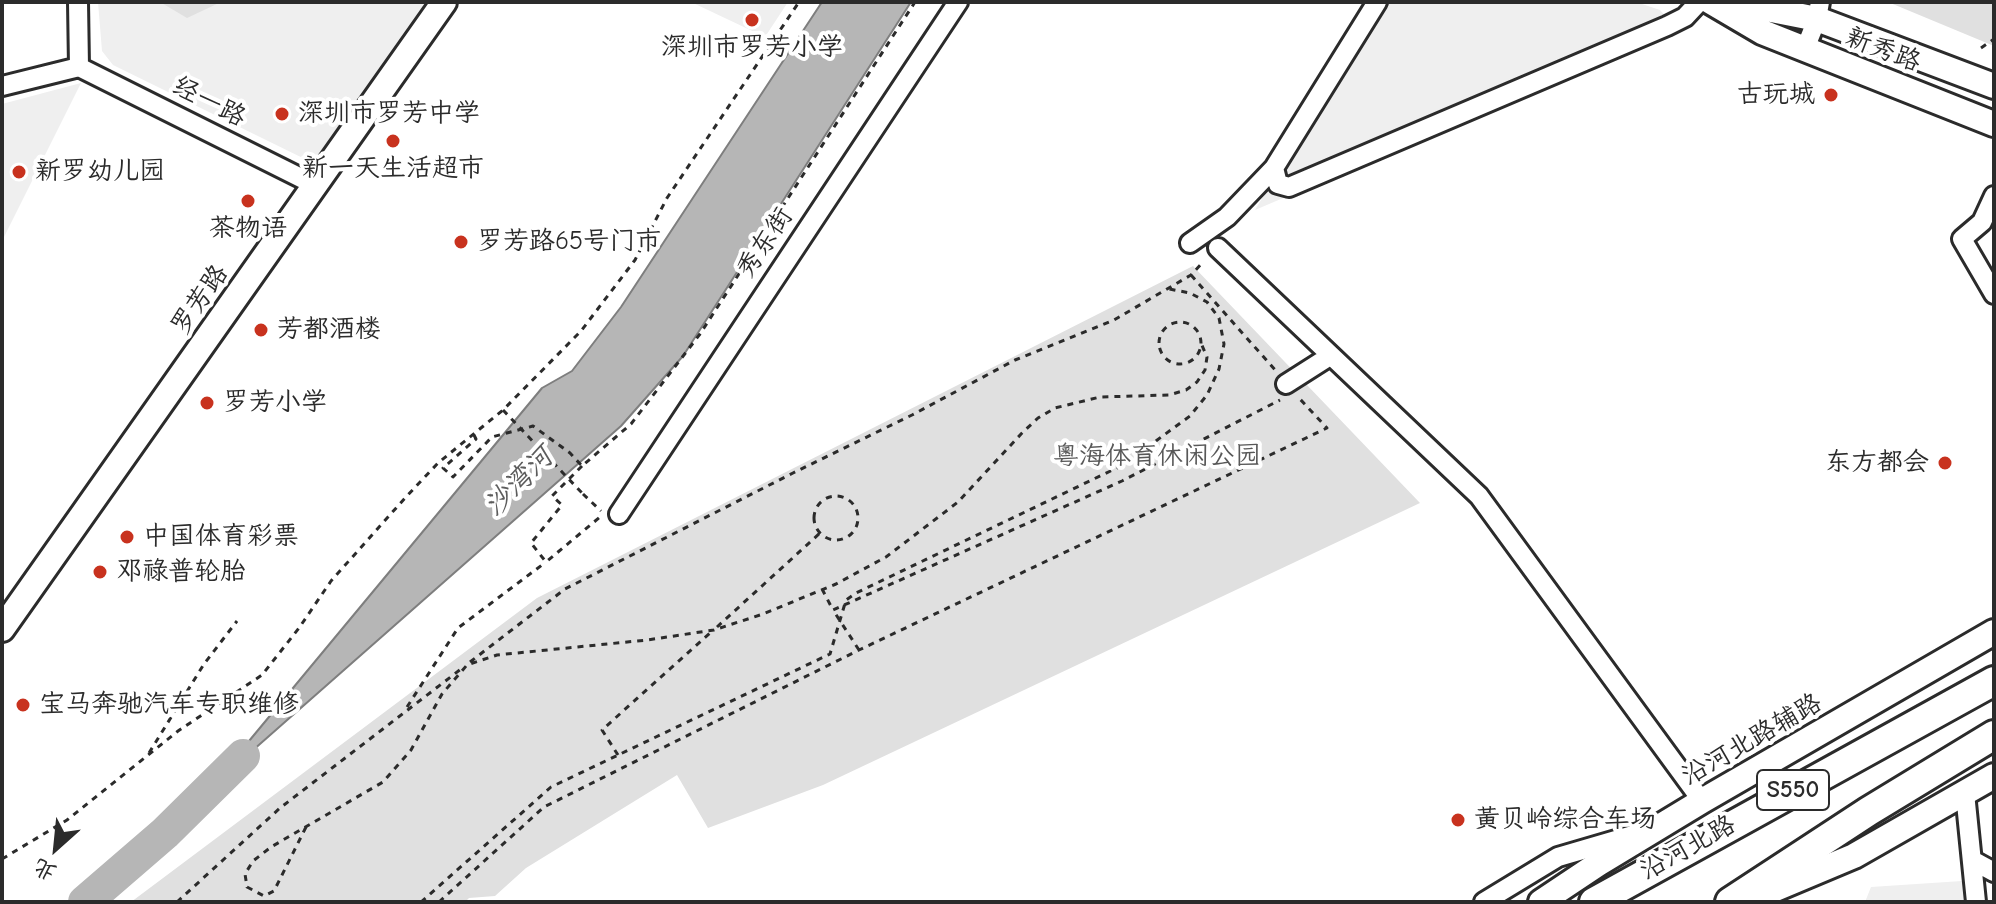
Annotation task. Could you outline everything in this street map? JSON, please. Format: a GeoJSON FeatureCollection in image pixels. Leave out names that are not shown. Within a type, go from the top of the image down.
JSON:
{"type":"FeatureCollection","features":[{"type":"Feature","properties":{"kind":"highway","name":"沿河北路"},"geometry":{"type":"LineString","coordinates":[[1594,902],[1994,681]]}},
{"type":"Feature","properties":{"kind":"highway","name":"S550"},"geometry":{"type":"LineString","coordinates":[[1730,902],[1869,811],[1994,735]]}},
{"type":"Feature","properties":{"kind":"main road","name":"罗芳路"},"geometry":{"type":"LineString","coordinates":[[2,629],[444,2]]}},
{"type":"Feature","properties":{"kind":"main road","name":"新秀路"},"geometry":{"type":"LineString","coordinates":[[1711,2],[1762,32],[1994,124]]}},
{"type":"Feature","properties":{"kind":"main road","name":"新秀路"},"geometry":{"type":"LineString","coordinates":[[1731,2],[1818,10],[1994,86]]}},
{"type":"Feature","properties":{"kind":"main road","name":"沿河北路辅路"},"geometry":{"type":"LineString","coordinates":[[1541,902],[1702,801],[1994,632]]}},
{"type":"Feature","properties":{"kind":"main road"},"geometry":{"type":"LineString","coordinates":[[1743,902],[1854,856],[1994,776]]}},
{"type":"Feature","properties":{"kind":"street"},"geometry":{"type":"LineString","coordinates":[[2,86],[79,67],[78,2]]}},
{"type":"Feature","properties":{"kind":"street","name":"秀东街"},"geometry":{"type":"LineString","coordinates":[[619,514],[958,2]]}},
{"type":"Feature","properties":{"kind":"street"},"geometry":{"type":"LineString","coordinates":[[1196,239],[1227,217],[1274,168],[1377,2]]}},
{"type":"Feature","properties":{"kind":"street"},"geometry":{"type":"LineString","coordinates":[[1274,168],[1278,184],[1289,187],[1667,26],[1685,17],[1699,2]]}},
{"type":"Feature","properties":{"kind":"street"},"geometry":{"type":"LineString","coordinates":[[1805,49],[1818,10]]}},
{"type":"Feature","properties":{"kind":"street","name":"经一路"},"geometry":{"type":"LineString","coordinates":[[79,67],[315,185]]}},
{"type":"Feature","properties":{"kind":"street"},"geometry":{"type":"LineString","coordinates":[[1992,203],[1982,222],[1962,239],[1994,294]]}},
{"type":"Feature","properties":{"kind":"street"},"geometry":{"type":"LineString","coordinates":[[1218,248],[1479,496],[1702,801]]}},
{"type":"Feature","properties":{"kind":"street"},"geometry":{"type":"LineString","coordinates":[[1290,388],[1330,356]]}},
{"type":"Feature","properties":{"kind":"street"},"geometry":{"type":"LineString","coordinates":[[1965,793],[1976,902]]}},
{"type":"Feature","properties":{"kind":"street"},"geometry":{"type":"LineString","coordinates":[[1484,902],[1558,857],[1658,828]]}},
{"type":"Feature","properties":{"kind":"street"},"geometry":{"type":"LineString","coordinates":[[1972,860],[1994,872]]}},
{"type":"Feature","properties":{"kind":"path"},"geometry":{"type":"LineString","coordinates":[[2,859],[67,820],[178,731],[262,675],[331,581],[438,463],[503,410],[581,331],[635,260],[667,198],[799,2]]}},
{"type":"Feature","properties":{"kind":"path"},"geometry":{"type":"LineString","coordinates":[[546,562],[531,543],[562,505],[552,496],[631,424],[700,334],[915,2]]}},
{"type":"Feature","properties":{"kind":"path"},"geometry":{"type":"LineString","coordinates":[[1981,48],[1994,39]]}},
{"type":"Feature","properties":{"kind":"path"},"geometry":{"type":"LineString","coordinates":[[177,902],[280,808],[565,589],[1015,360],[1114,320],[1197,271],[1208,256],[1196,239]]}},
{"type":"Feature","properties":{"kind":"path"},"geometry":{"type":"LineString","coordinates":[[439,902],[544,807],[859,650],[1327,428],[1191,275]]}},
{"type":"Feature","properties":{"kind":"path"},"geometry":{"type":"LineString","coordinates":[[421,902],[551,787],[830,654],[846,600],[856,593],[1123,465],[1190,416],[1207,395],[1219,369],[1224,344],[1219,318],[1207,302],[1190,293],[1169,289]]}},
{"type":"Feature","properties":{"kind":"path"},"geometry":{"type":"LineString","coordinates":[[306,827],[274,891],[264,896],[247,887],[245,874],[253,861],[271,847],[383,782],[411,750],[442,694],[467,665],[497,655],[714,630],[763,614],[822,589],[886,557],[947,510],[1022,433],[1055,408],[1100,397],[1169,395],[1186,390],[1197,382],[1205,370],[1207,357],[1196,330],[1184,322],[1177,322],[1165,329],[1159,341],[1162,354],[1179,364],[1192,360],[1201,343]]}},
{"type":"Feature","properties":{"kind":"path"},"geometry":{"type":"LineString","coordinates":[[833,610],[1122,481],[1290,388]]}},
{"type":"Feature","properties":{"kind":"path"},"geometry":{"type":"LineString","coordinates":[[405,712],[458,628],[604,514],[503,410]]}},
{"type":"Feature","properties":{"kind":"path"},"geometry":{"type":"LineString","coordinates":[[473,434],[476,439],[443,468],[453,477],[492,437],[533,426],[570,453],[582,466]]}},
{"type":"Feature","properties":{"kind":"path"},"geometry":{"type":"LineString","coordinates":[[834,496],[842,497],[853,505],[857,511],[857,525],[849,536],[836,540],[820,533],[814,523],[814,515],[821,502],[834,496]]}},
{"type":"Feature","properties":{"kind":"path"},"geometry":{"type":"LineString","coordinates":[[618,755],[602,730],[820,533]]}},
{"type":"Feature","properties":{"kind":"path"},"geometry":{"type":"LineString","coordinates":[[822,589],[859,650]]}},
{"type":"Feature","properties":{"kind":"path"},"geometry":{"type":"LineString","coordinates":[[147,756],[204,664],[237,621]]}},
{"type":"Feature","properties":{"kind":"shaded area","name":"深圳市罗芳中学"},"geometry":{"type":"Polygon","coordinates":[[[98,2],[428,2],[315,164],[113,65],[102,51],[98,2]]]}},
{"type":"Feature","properties":{"kind":"shaded area","name":"深圳市罗芳小学"},"geometry":{"type":"Polygon","coordinates":[[[691,2],[788,2],[765,37],[691,2]]]}},
{"type":"Feature","properties":{"kind":"shaded area"},"geometry":{"type":"Polygon","coordinates":[[[1381,2],[1636,2],[1660,10],[1678,30],[1255,210],[1381,2]]]}},
{"type":"Feature","properties":{"kind":"shaded area","name":"新罗幼儿园"},"geometry":{"type":"Polygon","coordinates":[[[81,83],[2,241],[2,104],[81,83]]]}},
{"type":"Feature","properties":{"kind":"shaded area"},"geometry":{"type":"Polygon","coordinates":[[[1962,881],[1964,902],[1865,902],[1871,887],[1962,881]]]}},
{"type":"Feature","properties":{"kind":"green space"},"geometry":{"type":"Polygon","coordinates":[[[160,2],[221,2],[187,18],[160,2]]]}},
{"type":"Feature","properties":{"kind":"green space"},"geometry":{"type":"Polygon","coordinates":[[[1888,2],[1994,2],[1994,46],[1888,2]]]}},
{"type":"Feature","properties":{"kind":"green space","name":"粤海体育休闲公园"},"geometry":{"type":"Polygon","coordinates":[[[1193,266],[1420,503],[823,785],[708,828],[677,775],[526,868],[495,896],[469,898],[465,902],[131,902],[537,598],[1193,266]]]}},
{"type":"Feature","properties":{"kind":"water"},"geometry":{"type":"Polygon","coordinates":[[[822,2],[911,2],[683,356],[621,426],[210,788],[542,388],[572,371],[621,307],[822,2]]]}},
{"type":"Feature","properties":{"kind":"waterway","name":"沙湾河"},"geometry":{"type":"LineString","coordinates":[[85,902],[165,833],[243,756]]}},
{"type":"Feature","properties":{"kind":"place","name":"深圳市罗芳小学"},"geometry":{"type":"Point","coordinates":[752,20]}},
{"type":"Feature","properties":{"kind":"place","name":"古玩城"},"geometry":{"type":"Point","coordinates":[1831,95]}},
{"type":"Feature","properties":{"kind":"place","name":"深圳市罗芳中学"},"geometry":{"type":"Point","coordinates":[282,114]}},
{"type":"Feature","properties":{"kind":"place","name":"新一天生活超市"},"geometry":{"type":"Point","coordinates":[393,141]}},
{"type":"Feature","properties":{"kind":"place","name":"新罗幼儿园"},"geometry":{"type":"Point","coordinates":[19,172]}},
{"type":"Feature","properties":{"kind":"place","name":"茶物语"},"geometry":{"type":"Point","coordinates":[248,201]}},
{"type":"Feature","properties":{"kind":"place","name":"罗芳路65号门市"},"geometry":{"type":"Point","coordinates":[461,242]}},
{"type":"Feature","properties":{"kind":"place","name":"芳都酒楼"},"geometry":{"type":"Point","coordinates":[261,330]}},
{"type":"Feature","properties":{"kind":"place","name":"罗芳小学"},"geometry":{"type":"Point","coordinates":[207,403]}},
{"type":"Feature","properties":{"kind":"place","name":"东方都会"},"geometry":{"type":"Point","coordinates":[1945,463]}},
{"type":"Feature","properties":{"kind":"place","name":"中国体育彩票"},"geometry":{"type":"Point","coordinates":[127,537]}},
{"type":"Feature","properties":{"kind":"place","name":"邓禄普轮胎"},"geometry":{"type":"Point","coordinates":[100,572]}},
{"type":"Feature","properties":{"kind":"place","name":"宝马奔驰汽车专职维修"},"geometry":{"type":"Point","coordinates":[23,705]}},
{"type":"Feature","properties":{"kind":"place","name":"黄贝岭综合车场"},"geometry":{"type":"Point","coordinates":[1458,820]}}]}
